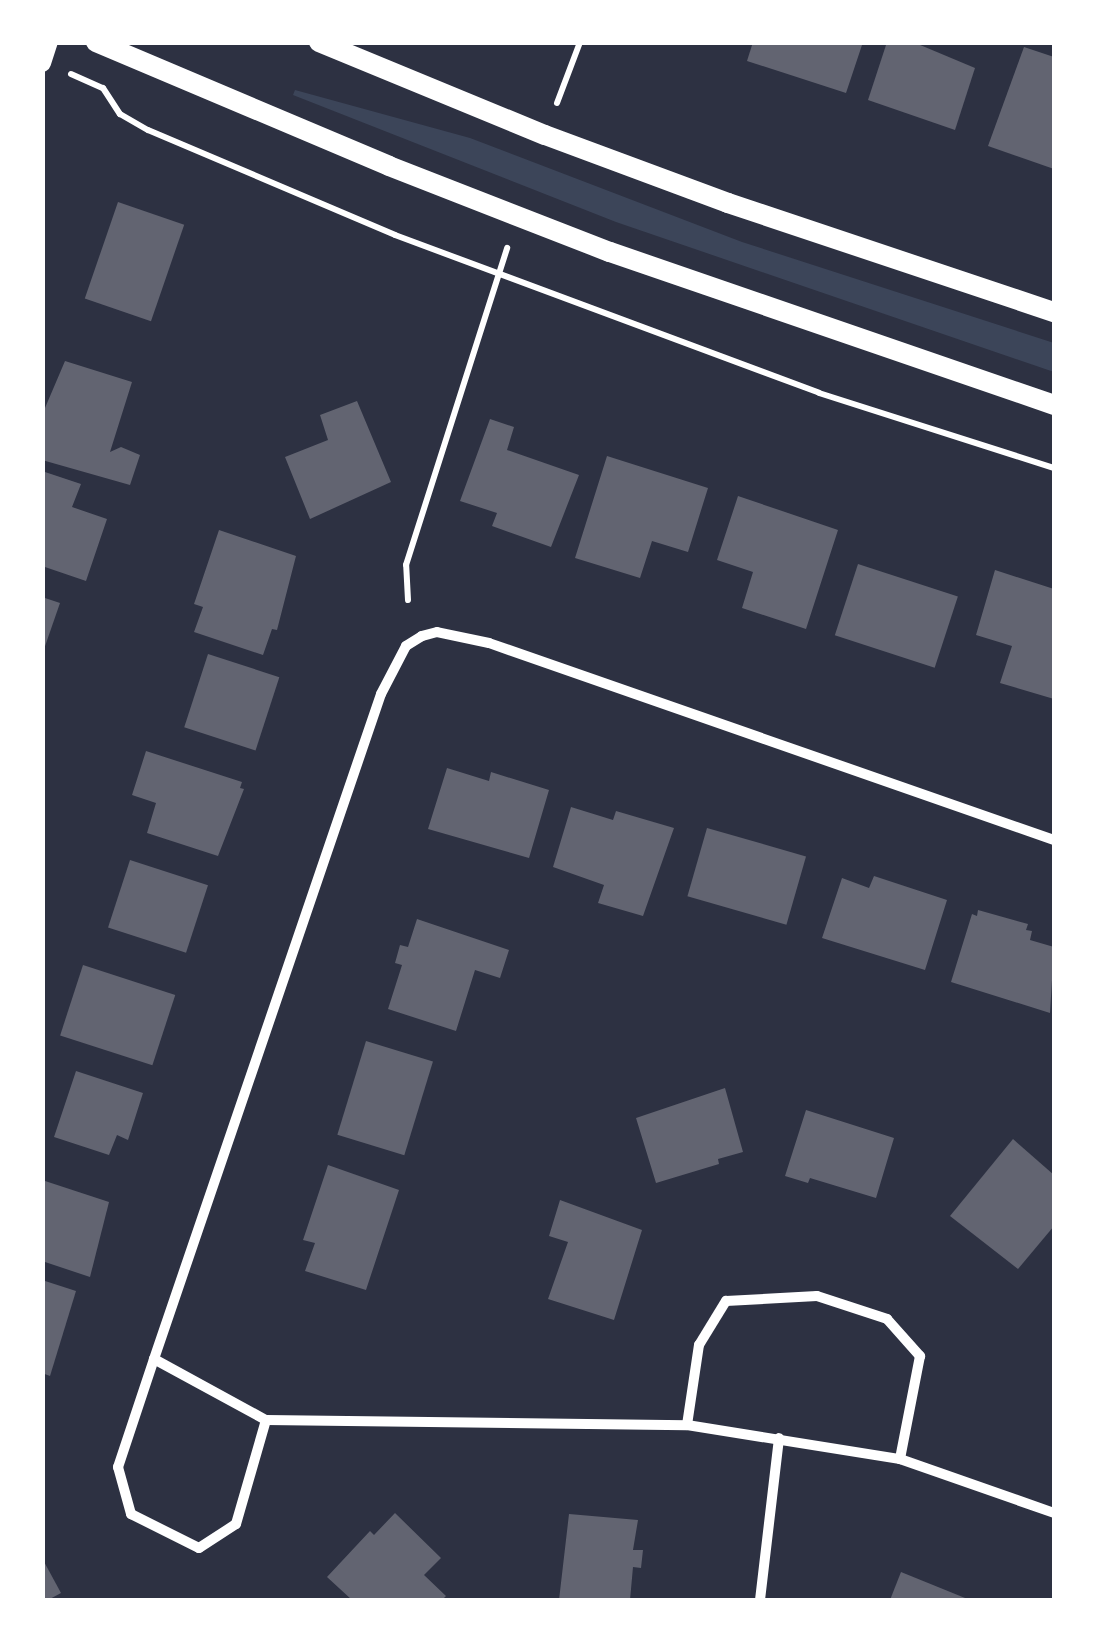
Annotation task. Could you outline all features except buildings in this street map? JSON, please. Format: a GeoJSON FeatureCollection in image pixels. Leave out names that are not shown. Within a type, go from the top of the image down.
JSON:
{"type":"FeatureCollection","features":[{"type":"Feature","properties":{"kind":"main road"},"geometry":{"type":"LineString","coordinates":[[96,42],[335,144],[592,245],[839,334],[1054,404]]}},
{"type":"Feature","properties":{"kind":"main road"},"geometry":{"type":"LineString","coordinates":[[319,42],[710,196],[1054,312]]}},
{"type":"Feature","properties":{"kind":"street"},"geometry":{"type":"LineString","coordinates":[[43,62],[49,42]]}},
{"type":"Feature","properties":{"kind":"street"},"geometry":{"type":"LineString","coordinates":[[266,1420],[236,1524],[200,1548],[131,1514],[118,1467],[382,694],[399,657],[422,636],[437,632],[504,647],[1054,840]]}},
{"type":"Feature","properties":{"kind":"street"},"geometry":{"type":"LineString","coordinates":[[686,1425],[699,1345],[726,1301],[817,1296],[886,1319],[920,1356],[900,1459]]}},
{"type":"Feature","properties":{"kind":"street"},"geometry":{"type":"LineString","coordinates":[[154,1359],[266,1420],[686,1425],[900,1459],[1054,1513]]}},
{"type":"Feature","properties":{"kind":"street"},"geometry":{"type":"LineString","coordinates":[[760,1600],[779,1438]]}},
{"type":"Feature","properties":{"kind":"path"},"geometry":{"type":"LineString","coordinates":[[557,103],[580,42]]}},
{"type":"Feature","properties":{"kind":"path"},"geometry":{"type":"LineString","coordinates":[[43,62],[102,88],[120,114],[148,130],[498,276],[819,393],[1054,468]]}},
{"type":"Feature","properties":{"kind":"path"},"geometry":{"type":"LineString","coordinates":[[408,600],[406,565],[508,248]]}},
{"type":"Feature","properties":{"kind":"shaded area"},"geometry":{"type":"Polygon","coordinates":[[[295,90],[470,138],[742,242],[1054,343],[1054,372],[616,222],[293,95],[295,90]]]}}]}
